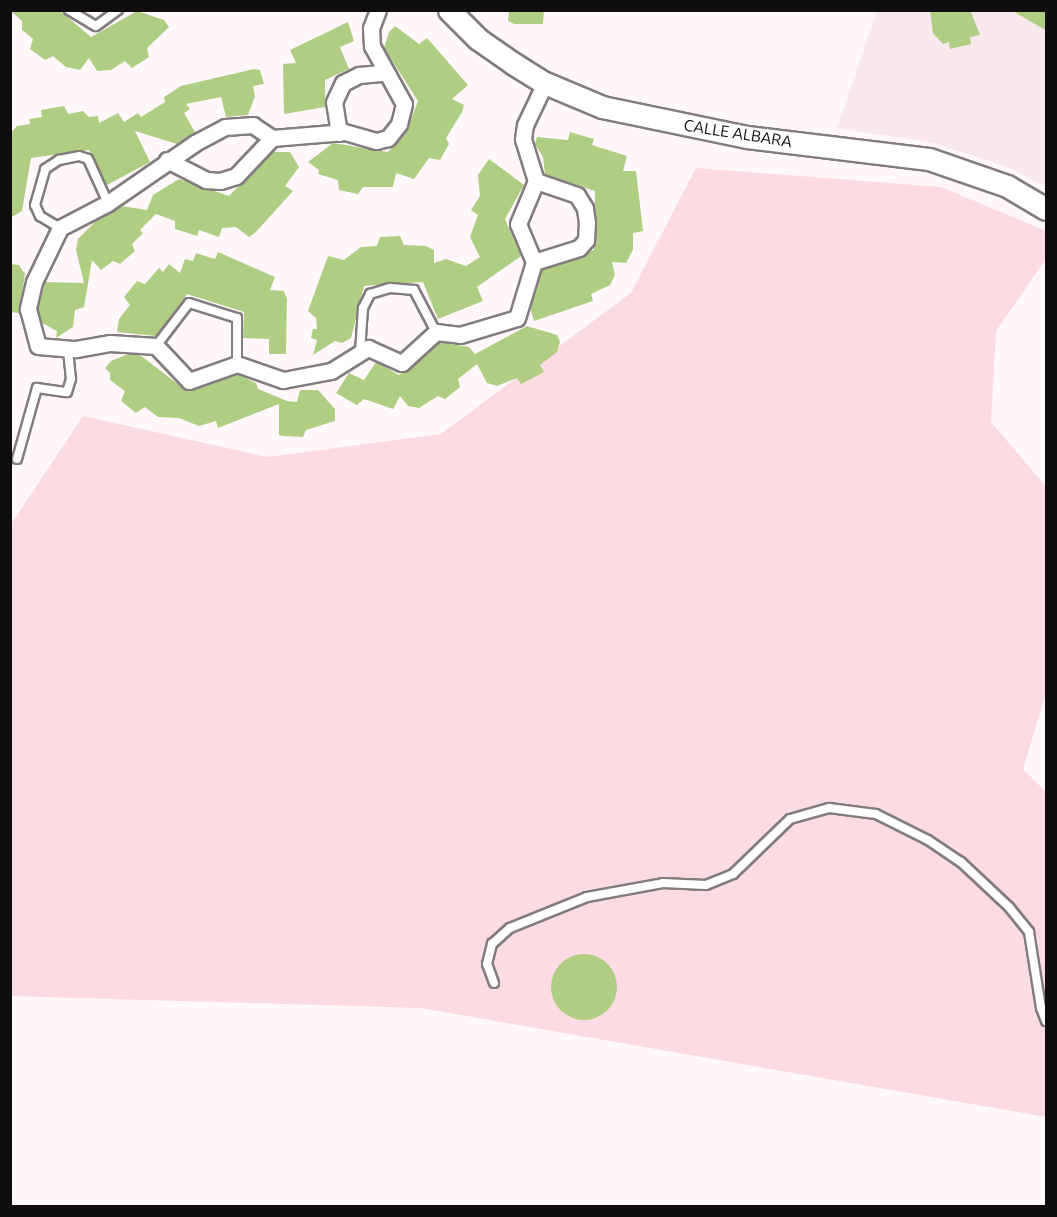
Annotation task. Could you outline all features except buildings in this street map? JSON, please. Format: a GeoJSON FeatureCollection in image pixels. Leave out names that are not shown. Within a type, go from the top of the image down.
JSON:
{"type":"FeatureCollection","features":[{"type":"Feature","properties":{"kind":"street"},"geometry":{"type":"LineString","coordinates":[[378,10],[370,38],[384,73],[403,97],[399,124],[388,138],[376,141],[339,133],[272,138],[253,124],[225,126],[167,160],[108,203],[60,228],[34,282],[28,309],[38,346],[72,348],[110,343],[156,346],[189,381],[237,364],[284,380],[330,371],[368,348],[402,363],[436,332],[460,335],[517,318],[534,262],[518,224],[536,181],[523,139],[525,125],[546,83]]}},
{"type":"Feature","properties":{"kind":"street","name":"CALLE ALBARA"},"geometry":{"type":"LineString","coordinates":[[450,11],[478,39],[546,83],[602,107],[698,128],[929,159],[1007,186],[1047,209]]}},
{"type":"Feature","properties":{"kind":"street"},"geometry":{"type":"LineString","coordinates":[[339,133],[334,102],[343,83],[359,75],[384,73]]}},
{"type":"Feature","properties":{"kind":"street"},"geometry":{"type":"LineString","coordinates":[[167,160],[206,180],[220,181],[236,176],[272,138]]}},
{"type":"Feature","properties":{"kind":"street"},"geometry":{"type":"LineString","coordinates":[[534,262],[579,248],[586,240],[587,223],[585,208],[577,195],[536,181]]}},
{"type":"Feature","properties":{"kind":"lane"},"geometry":{"type":"LineString","coordinates":[[69,10],[96,26],[118,10]]}},
{"type":"Feature","properties":{"kind":"lane"},"geometry":{"type":"LineString","coordinates":[[60,228],[40,216],[35,205],[45,169],[58,160],[79,156],[88,159],[108,203]]}},
{"type":"Feature","properties":{"kind":"lane"},"geometry":{"type":"LineString","coordinates":[[360,352],[363,308],[370,294],[390,288],[414,290],[436,332]]}},
{"type":"Feature","properties":{"kind":"lane"},"geometry":{"type":"LineString","coordinates":[[156,346],[189,303],[237,318],[237,364]]}},
{"type":"Feature","properties":{"kind":"lane"},"geometry":{"type":"LineString","coordinates":[[17,459],[37,388],[67,392],[71,379],[72,348]]}},
{"type":"Feature","properties":{"kind":"lane"},"geometry":{"type":"LineString","coordinates":[[494,983],[488,964],[492,944],[510,928],[587,897],[663,883],[706,885],[733,874],[790,819],[828,808],[876,814],[928,840],[961,862],[1010,907],[1029,932],[1041,1008],[1047,1021]]}},
{"type":"Feature","properties":{"kind":"shaded area"},"geometry":{"type":"Polygon","coordinates":[[[877,11],[1046,11],[1046,187],[1008,167],[933,143],[837,128],[877,11]]]}},
{"type":"Feature","properties":{"kind":"shaded area"},"geometry":{"type":"Polygon","coordinates":[[[696,168],[941,187],[1046,231],[1046,259],[996,331],[991,422],[1046,487],[1046,693],[1023,769],[1046,792],[1046,1117],[421,1008],[11,996],[11,524],[83,416],[267,457],[441,434],[631,293],[696,168]]]}}]}
